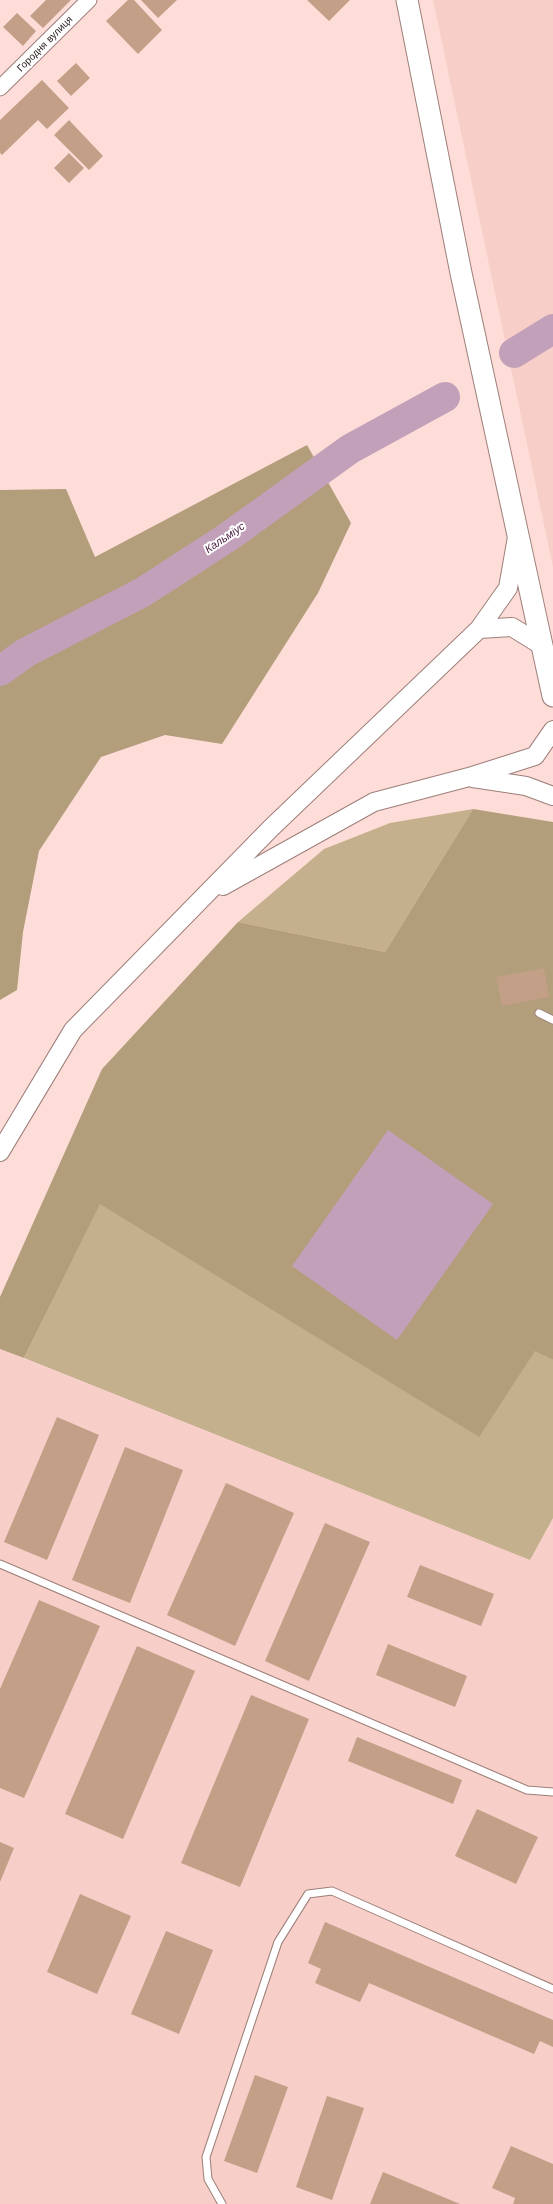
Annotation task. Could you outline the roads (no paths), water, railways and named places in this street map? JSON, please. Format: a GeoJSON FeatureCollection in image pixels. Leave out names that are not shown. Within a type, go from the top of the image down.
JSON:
{"type":"FeatureCollection","features":[{"type":"Feature","properties":{"kind":"main road"},"geometry":{"type":"LineString","coordinates":[[407,0],[461,273],[553,696]]}},
{"type":"Feature","properties":{"kind":"street","name":"Городня вулиця"},"geometry":{"type":"LineString","coordinates":[[0,88],[89,0]]}},
{"type":"Feature","properties":{"kind":"street"},"geometry":{"type":"LineString","coordinates":[[0,1152],[72,1030],[209,894],[271,828],[479,629],[508,588],[517,535]]}},
{"type":"Feature","properties":{"kind":"street"},"geometry":{"type":"LineString","coordinates":[[479,629],[512,627],[542,644]]}},
{"type":"Feature","properties":{"kind":"street"},"geometry":{"type":"LineString","coordinates":[[209,894],[374,802],[469,777],[535,756],[553,730]]}},
{"type":"Feature","properties":{"kind":"street"},"geometry":{"type":"LineString","coordinates":[[469,777],[526,786],[553,796]]}},
{"type":"Feature","properties":{"kind":"lane"},"geometry":{"type":"LineString","coordinates":[[539,1013],[553,1020]]}},
{"type":"Feature","properties":{"kind":"lane"},"geometry":{"type":"LineString","coordinates":[[0,1564],[527,1790],[553,1792]]}},
{"type":"Feature","properties":{"kind":"lane"},"geometry":{"type":"LineString","coordinates":[[222,2204],[208,2179],[206,2158],[278,1942],[308,1894],[332,1891],[553,1989]]}},
{"type":"Feature","properties":{"kind":"waterway","name":"Кальміус"},"geometry":{"type":"LineString","coordinates":[[514,353],[553,329]]}},
{"type":"Feature","properties":{"kind":"waterway","name":"Кальміус"},"geometry":{"type":"LineString","coordinates":[[0,671],[25,653],[143,592],[228,537],[350,449],[445,397]]}}]}
